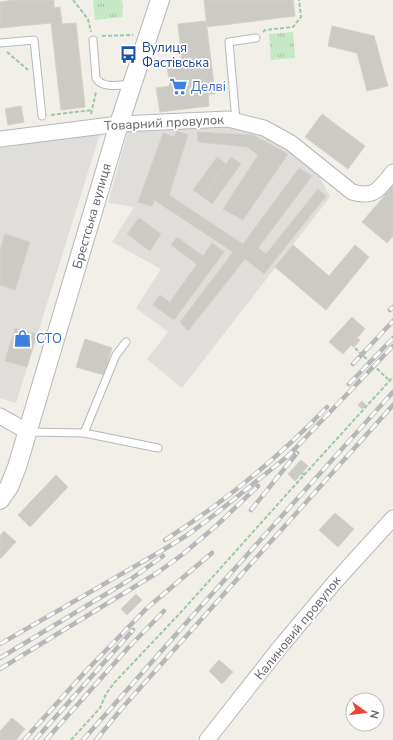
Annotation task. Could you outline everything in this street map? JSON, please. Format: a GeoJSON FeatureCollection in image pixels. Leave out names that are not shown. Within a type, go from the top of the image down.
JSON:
{"type":"FeatureCollection","features":[{"type":"Feature","properties":{"kind":"street","name":"Брестська вулиця"},"geometry":{"type":"LineString","coordinates":[[0,500],[12,480],[28,432],[119,124],[160,0]]}},
{"type":"Feature","properties":{"kind":"street","name":"Товарний провулок"},"geometry":{"type":"LineString","coordinates":[[0,139],[119,124],[228,119],[264,128],[291,143],[352,192],[358,194],[363,195],[376,192],[393,172]]}},
{"type":"Feature","properties":{"kind":"street"},"geometry":{"type":"LineString","coordinates":[[0,416],[28,432]]}},
{"type":"Feature","properties":{"kind":"street","name":"Калиновий провулок"},"geometry":{"type":"LineString","coordinates":[[207,740],[281,646],[393,518]]}},
{"type":"Feature","properties":{"kind":"lane"},"geometry":{"type":"LineString","coordinates":[[93,38],[96,78],[98,83],[103,85],[132,84]]}},
{"type":"Feature","properties":{"kind":"lane"},"geometry":{"type":"LineString","coordinates":[[236,121],[229,42],[256,38]]}},
{"type":"Feature","properties":{"kind":"lane"},"geometry":{"type":"LineString","coordinates":[[0,44],[34,40],[42,116]]}},
{"type":"Feature","properties":{"kind":"lane"},"geometry":{"type":"LineString","coordinates":[[84,433],[116,355],[126,342]]}},
{"type":"Feature","properties":{"kind":"lane"},"geometry":{"type":"LineString","coordinates":[[28,432],[84,433],[158,448]]}},
{"type":"Feature","properties":{"kind":"path"},"geometry":{"type":"LineString","coordinates":[[74,0],[88,19],[93,38],[135,35]]}},
{"type":"Feature","properties":{"kind":"path"},"geometry":{"type":"LineString","coordinates":[[256,38],[265,30],[293,26],[297,24],[301,17],[299,0]]}},
{"type":"Feature","properties":{"kind":"path"},"geometry":{"type":"LineString","coordinates":[[5,51],[38,78]]}},
{"type":"Feature","properties":{"kind":"path"},"geometry":{"type":"LineString","coordinates":[[87,128],[98,83]]}},
{"type":"Feature","properties":{"kind":"path"},"geometry":{"type":"LineString","coordinates":[[42,116],[92,110]]}},
{"type":"Feature","properties":{"kind":"path"},"geometry":{"type":"LineString","coordinates":[[355,348],[390,380]]}},
{"type":"Feature","properties":{"kind":"path"},"geometry":{"type":"LineString","coordinates":[[71,740],[100,708],[106,694],[118,678],[183,610],[303,474],[393,378]]}},
{"type":"Feature","properties":{"kind":"shaded area"},"geometry":{"type":"Polygon","coordinates":[[[223,127],[255,131],[288,148],[317,171],[330,197],[182,388],[147,359],[168,332],[136,308],[161,269],[112,242],[134,207],[108,203],[128,131],[223,127]]]}},
{"type":"Feature","properties":{"kind":"shaded area"},"geometry":{"type":"Polygon","coordinates":[[[100,134],[16,403],[0,398],[0,147],[100,134]]]}},
{"type":"Feature","properties":{"kind":"green space"},"geometry":{"type":"Polygon","coordinates":[[[93,0],[122,0],[123,17],[95,20],[93,0]]]}},
{"type":"Feature","properties":{"kind":"green space"},"geometry":{"type":"Polygon","coordinates":[[[293,32],[295,58],[271,60],[269,34],[293,32]]]}},
{"type":"Feature","properties":{"kind":"building"},"geometry":{"type":"Polygon","coordinates":[[[13,0],[54,0],[54,8],[60,7],[62,24],[76,23],[85,107],[61,110],[51,23],[0,28],[0,2],[13,0]]]}},
{"type":"Feature","properties":{"kind":"building"},"geometry":{"type":"Polygon","coordinates":[[[204,0],[293,0],[295,16],[207,27],[204,0]]]}},
{"type":"Feature","properties":{"kind":"building"},"geometry":{"type":"Polygon","coordinates":[[[206,21],[211,60],[182,63],[178,24],[206,21]]]}},
{"type":"Feature","properties":{"kind":"building"},"geometry":{"type":"Polygon","coordinates":[[[332,26],[374,36],[388,86],[367,91],[357,53],[328,46],[332,26]]]}},
{"type":"Feature","properties":{"kind":"building"},"geometry":{"type":"Polygon","coordinates":[[[211,60],[215,94],[208,94],[209,106],[160,112],[156,88],[170,86],[167,66],[211,60]]]}},
{"type":"Feature","properties":{"kind":"building"},"geometry":{"type":"Polygon","coordinates":[[[21,106],[24,122],[8,125],[5,109],[21,106]]]}},
{"type":"Feature","properties":{"kind":"building"},"geometry":{"type":"Polygon","coordinates":[[[322,114],[365,146],[348,169],[305,137],[322,114]]]}},
{"type":"Feature","properties":{"kind":"building"},"geometry":{"type":"Polygon","coordinates":[[[177,131],[188,135],[169,195],[243,244],[299,168],[312,176],[258,248],[266,254],[318,189],[326,196],[264,274],[245,259],[188,331],[180,322],[233,252],[154,200],[152,206],[138,202],[163,133],[174,137],[177,131]]]}},
{"type":"Feature","properties":{"kind":"building"},"geometry":{"type":"Polygon","coordinates":[[[197,132],[253,135],[288,154],[243,220],[223,209],[258,155],[247,147],[198,142],[197,132]]]}},
{"type":"Feature","properties":{"kind":"building"},"geometry":{"type":"Polygon","coordinates":[[[217,157],[226,164],[203,197],[193,190],[217,157]]]}},
{"type":"Feature","properties":{"kind":"building"},"geometry":{"type":"Polygon","coordinates":[[[231,157],[241,164],[212,204],[203,197],[231,157]]]}},
{"type":"Feature","properties":{"kind":"building"},"geometry":{"type":"Polygon","coordinates":[[[393,186],[393,236],[387,243],[362,222],[393,186]]]}},
{"type":"Feature","properties":{"kind":"building"},"geometry":{"type":"Polygon","coordinates":[[[139,218],[161,234],[150,251],[127,234],[139,218]]]}},
{"type":"Feature","properties":{"kind":"building"},"geometry":{"type":"Polygon","coordinates":[[[5,234],[30,242],[15,290],[0,285],[0,250],[5,234]]]}},
{"type":"Feature","properties":{"kind":"building"},"geometry":{"type":"Polygon","coordinates":[[[177,237],[203,256],[212,243],[224,252],[174,320],[153,305],[160,295],[170,302],[197,264],[171,245],[177,237]]]}},
{"type":"Feature","properties":{"kind":"building"},"geometry":{"type":"Polygon","coordinates":[[[293,245],[329,276],[355,245],[369,257],[326,310],[275,267],[293,245]]]}},
{"type":"Feature","properties":{"kind":"building"},"geometry":{"type":"Polygon","coordinates":[[[352,317],[365,329],[357,338],[360,340],[354,347],[351,345],[343,354],[329,342],[352,317]]]}},
{"type":"Feature","properties":{"kind":"building"},"geometry":{"type":"Polygon","coordinates":[[[15,328],[37,334],[27,367],[5,361],[15,328]]]}},
{"type":"Feature","properties":{"kind":"building"},"geometry":{"type":"Polygon","coordinates":[[[85,339],[112,348],[104,375],[76,367],[85,339]]]}},
{"type":"Feature","properties":{"kind":"building"},"geometry":{"type":"Polygon","coordinates":[[[362,401],[366,405],[362,409],[358,405],[362,401]]]}},
{"type":"Feature","properties":{"kind":"building"},"geometry":{"type":"Polygon","coordinates":[[[301,460],[308,466],[295,481],[288,474],[301,460]]]}},
{"type":"Feature","properties":{"kind":"building"},"geometry":{"type":"Polygon","coordinates":[[[56,475],[68,487],[30,527],[18,515],[56,475]]]}},
{"type":"Feature","properties":{"kind":"building"},"geometry":{"type":"Polygon","coordinates":[[[335,513],[354,529],[338,547],[319,530],[335,513]]]}},
{"type":"Feature","properties":{"kind":"building"},"geometry":{"type":"Polygon","coordinates":[[[4,531],[16,542],[0,559],[0,536],[4,531]]]}},
{"type":"Feature","properties":{"kind":"building"},"geometry":{"type":"Polygon","coordinates":[[[136,594],[142,600],[127,615],[121,609],[136,594]]]}},
{"type":"Feature","properties":{"kind":"building"},"geometry":{"type":"Polygon","coordinates":[[[219,660],[233,672],[222,684],[209,671],[219,660]]]}},
{"type":"Feature","properties":{"kind":"building"},"geometry":{"type":"Polygon","coordinates":[[[12,718],[25,729],[16,740],[0,740],[0,731],[12,718]]]}},
{"type":"Feature","properties":{"kind":"railway"},"geometry":{"type":"LineString","coordinates":[[390,310],[393,307]]}},
{"type":"Feature","properties":{"kind":"railway"},"geometry":{"type":"LineString","coordinates":[[353,364],[393,321]]}},
{"type":"Feature","properties":{"kind":"railway"},"geometry":{"type":"LineString","coordinates":[[349,384],[393,338]]}},
{"type":"Feature","properties":{"kind":"railway"},"geometry":{"type":"LineString","coordinates":[[0,644],[189,534],[288,456],[393,346]]}},
{"type":"Feature","properties":{"kind":"railway"},"geometry":{"type":"LineString","coordinates":[[83,740],[393,392]]}},
{"type":"Feature","properties":{"kind":"railway"},"geometry":{"type":"LineString","coordinates":[[96,740],[123,707],[393,405]]}},
{"type":"Feature","properties":{"kind":"railway"},"geometry":{"type":"LineString","coordinates":[[165,540],[208,511],[250,478],[290,444],[327,407]]}},
{"type":"Feature","properties":{"kind":"railway"},"geometry":{"type":"LineString","coordinates":[[251,510],[297,453]]}},
{"type":"Feature","properties":{"kind":"railway"},"geometry":{"type":"LineString","coordinates":[[0,669],[157,573],[183,554],[216,526],[258,486]]}},
{"type":"Feature","properties":{"kind":"railway"},"geometry":{"type":"LineString","coordinates":[[24,740],[85,672],[147,608],[212,553]]}},
{"type":"Feature","properties":{"kind":"railway"},"geometry":{"type":"LineString","coordinates":[[0,658],[131,579],[163,556]]}},
{"type":"Feature","properties":{"kind":"railway"},"geometry":{"type":"LineString","coordinates":[[46,740],[128,648],[164,611]]}},
{"type":"Feature","properties":{"kind":"railway"},"geometry":{"type":"LineString","coordinates":[[35,740],[133,630]]}},
{"type":"Feature","properties":{"kind":"place","name":"Вулиця Фастівська"},"geometry":{"type":"Point","coordinates":[129,55]}},
{"type":"Feature","properties":{"kind":"place","name":"Делві"},"geometry":{"type":"Point","coordinates":[178,87]}},
{"type":"Feature","properties":{"kind":"place","name":"СТО"},"geometry":{"type":"Point","coordinates":[23,339]}}]}
